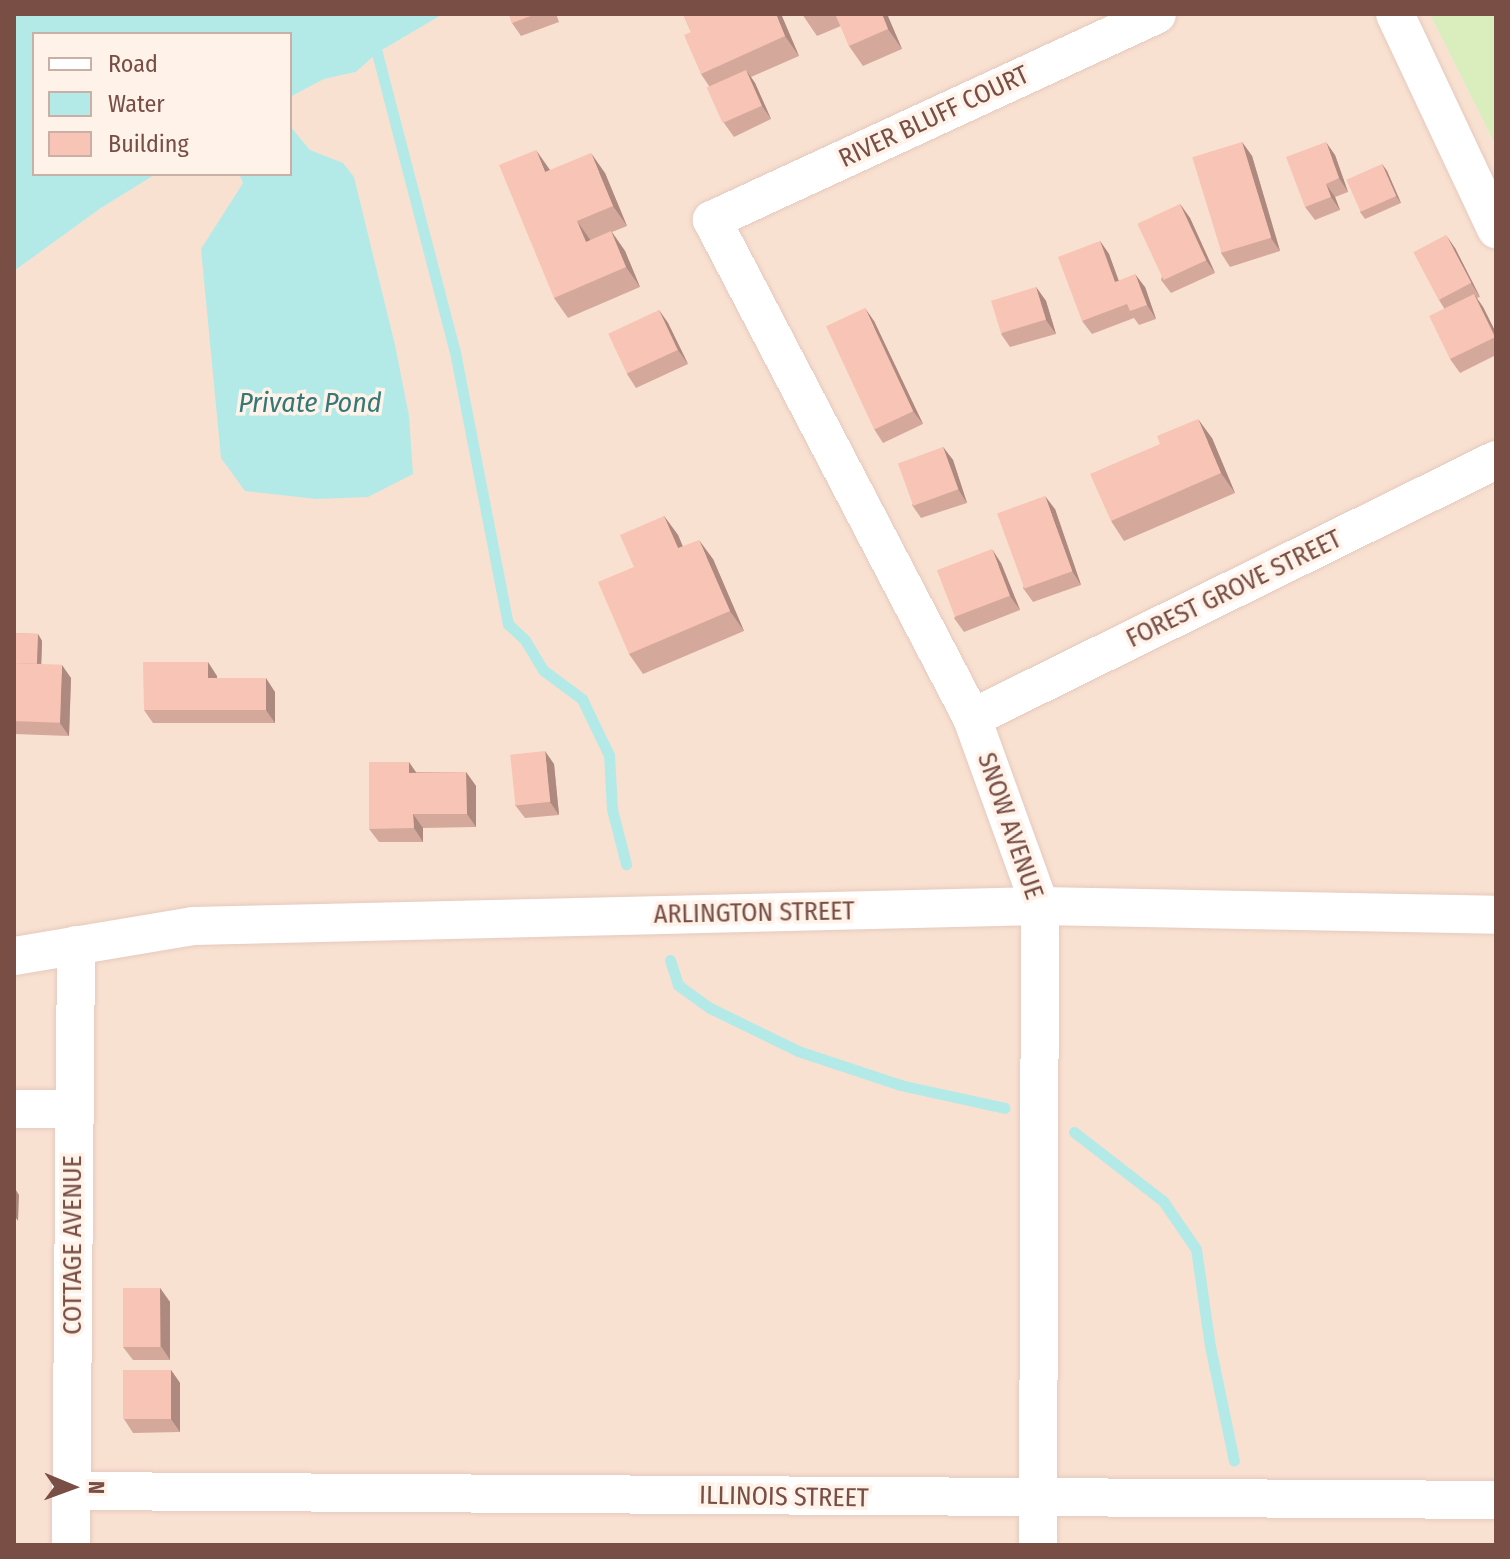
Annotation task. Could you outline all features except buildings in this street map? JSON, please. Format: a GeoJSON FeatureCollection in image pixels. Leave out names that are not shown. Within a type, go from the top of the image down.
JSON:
{"type":"FeatureCollection","features":[{"type":"Feature","properties":{"kind":"street","name":"RIVER BLUFF COURT"},"geometry":{"type":"LineString","coordinates":[[712,220],[1157,14]]}},
{"type":"Feature","properties":{"kind":"street"},"geometry":{"type":"LineString","coordinates":[[1395,14],[1496,229]]}},
{"type":"Feature","properties":{"kind":"street","name":"SNOW AVENUE"},"geometry":{"type":"LineString","coordinates":[[712,220],[972,718],[1040,906],[1038,1545]]}},
{"type":"Feature","properties":{"kind":"street","name":"FOREST GROVE STREET"},"geometry":{"type":"LineString","coordinates":[[972,718],[1496,460]]}},
{"type":"Feature","properties":{"kind":"street","name":"ARLINGTON STREET"},"geometry":{"type":"LineString","coordinates":[[14,956],[193,926],[1040,906],[1496,915]]}},
{"type":"Feature","properties":{"kind":"street","name":"COTTAGE AVENUE"},"geometry":{"type":"LineString","coordinates":[[71,1545],[76,945]]}},
{"type":"Feature","properties":{"kind":"street"},"geometry":{"type":"LineString","coordinates":[[14,1109],[74,1109]]}},
{"type":"Feature","properties":{"kind":"street","name":"ILLINOIS STREET"},"geometry":{"type":"LineString","coordinates":[[71,1491],[1039,1500],[1496,1500]]}},
{"type":"Feature","properties":{"kind":"shaded area"},"geometry":{"type":"Polygon","coordinates":[[[443,14],[1430,14],[1496,146],[1496,1545],[14,1545],[14,271],[101,208],[153,176],[292,176],[292,96],[324,79],[356,72],[377,53],[443,14]]]}},
{"type":"Feature","properties":{"kind":"green space"},"geometry":{"type":"Polygon","coordinates":[[[1430,14],[1496,14],[1496,146],[1430,14]]]}},
{"type":"Feature","properties":{"kind":"water"},"geometry":{"type":"Polygon","coordinates":[[[14,14],[443,14],[377,53],[356,72],[324,79],[292,96],[292,32],[32,32],[32,176],[153,176],[101,208],[14,271],[14,14]]]}},
{"type":"Feature","properties":{"kind":"water","name":"Private Pond"},"geometry":{"type":"Polygon","coordinates":[[[292,128],[310,150],[343,163],[354,177],[395,345],[409,416],[413,474],[368,497],[316,499],[245,491],[221,458],[201,249],[243,183],[240,176],[292,176],[292,128]]]}},
{"type":"Feature","properties":{"kind":"waterway"},"geometry":{"type":"LineString","coordinates":[[362,14],[377,53],[455,352],[508,624],[525,640],[543,670],[582,699],[609,755],[612,809],[626,864]]}},
{"type":"Feature","properties":{"kind":"waterway"},"geometry":{"type":"LineString","coordinates":[[670,960],[678,985],[710,1008],[798,1051],[900,1085],[1005,1108]]}},
{"type":"Feature","properties":{"kind":"waterway"},"geometry":{"type":"LineString","coordinates":[[1074,1132],[1163,1201],[1196,1249],[1210,1346],[1234,1461]]}}]}
